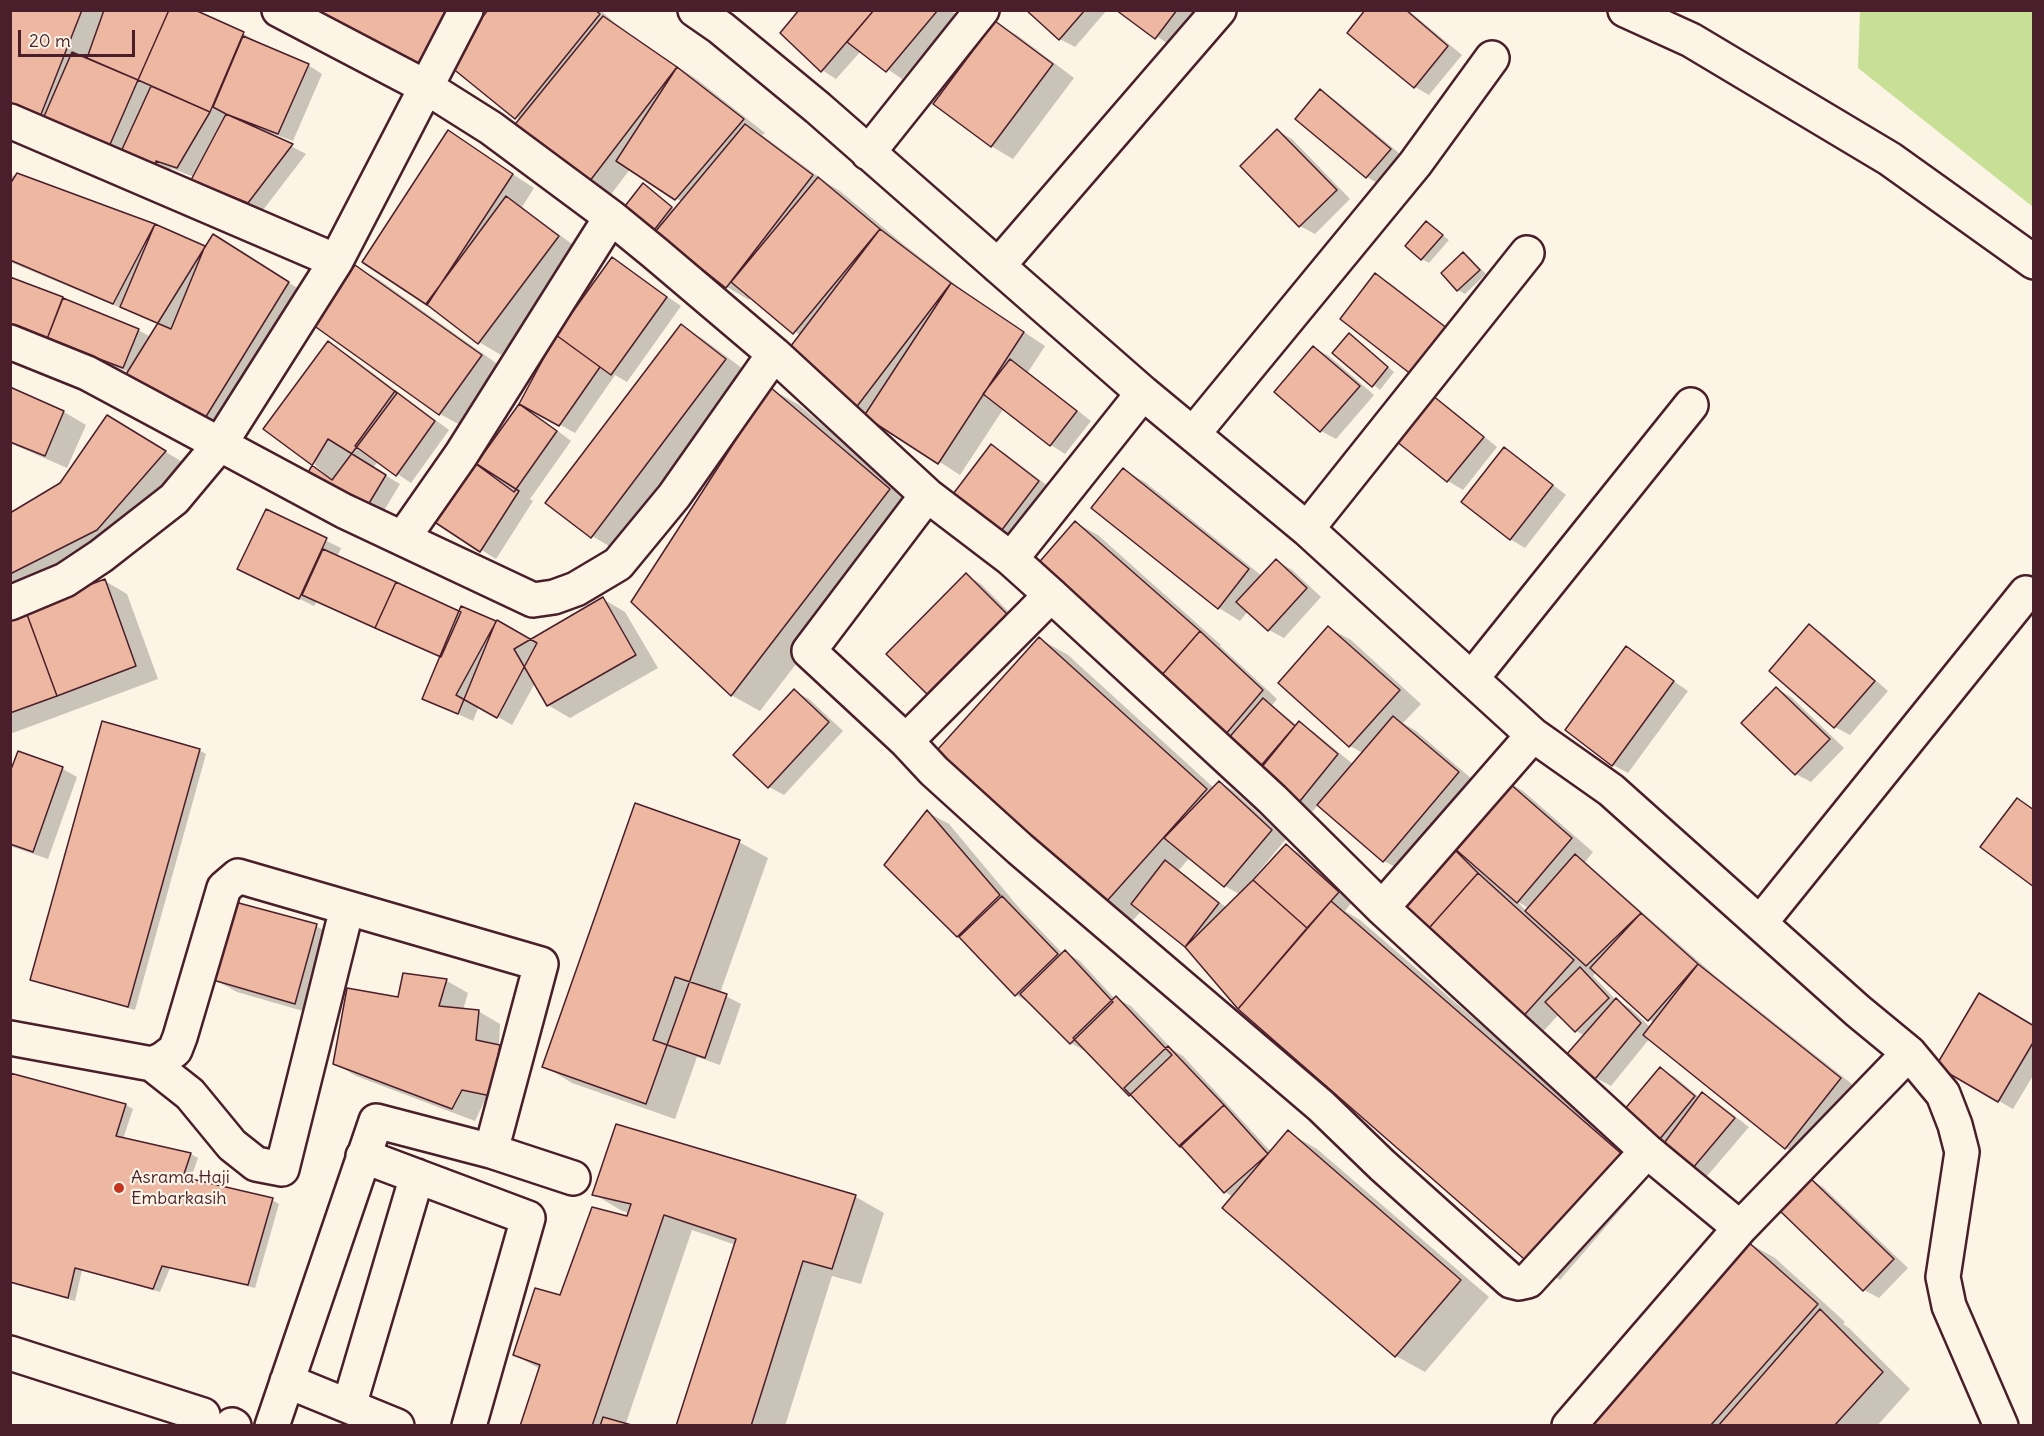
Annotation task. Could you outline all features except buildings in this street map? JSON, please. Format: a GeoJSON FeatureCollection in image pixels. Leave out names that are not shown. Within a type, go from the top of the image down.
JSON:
{"type":"FeatureCollection","features":[{"type":"Feature","properties":{"kind":"street"},"geometry":{"type":"LineString","coordinates":[[279,10],[426,87],[491,128],[611,217],[774,354],[927,495],[1011,559],[1272,798],[1382,908],[1647,1150],[1740,1228]]}},
{"type":"Feature","properties":{"kind":"street"},"geometry":{"type":"LineString","coordinates":[[10,603],[65,580],[102,556],[174,499],[220,444],[336,261],[466,10]]}},
{"type":"Feature","properties":{"kind":"street"},"geometry":{"type":"LineString","coordinates":[[695,10],[721,28],[818,108],[1143,393],[1307,529],[1533,735],[1611,790],[1858,1011],[1909,1053],[1943,1094],[1960,1143],[1962,1152],[1957,1193],[1943,1277],[1949,1306],[2001,1425]]}},
{"type":"Feature","properties":{"kind":"street"},"geometry":{"type":"LineString","coordinates":[[868,153],[982,10]]}},
{"type":"Feature","properties":{"kind":"street"},"geometry":{"type":"LineString","coordinates":[[998,266],[1219,10]]}},
{"type":"Feature","properties":{"kind":"street"},"geometry":{"type":"LineString","coordinates":[[1625,10],[1691,40],[1890,159],[2034,262]]}},
{"type":"Feature","properties":{"kind":"street"},"geometry":{"type":"LineString","coordinates":[[1193,434],[1415,164],[1492,58]]}},
{"type":"Feature","properties":{"kind":"street"},"geometry":{"type":"LineString","coordinates":[[10,121],[336,261]]}},
{"type":"Feature","properties":{"kind":"street"},"geometry":{"type":"LineString","coordinates":[[403,538],[461,455],[611,217]]}},
{"type":"Feature","properties":{"kind":"street"},"geometry":{"type":"LineString","coordinates":[[1307,529],[1527,253]]}},
{"type":"Feature","properties":{"kind":"street"},"geometry":{"type":"LineString","coordinates":[[10,342],[87,373],[344,511],[533,600],[554,597],[576,589],[618,564],[674,496],[774,354]]}},
{"type":"Feature","properties":{"kind":"street"},"geometry":{"type":"LineString","coordinates":[[1011,559],[1143,393]]}},
{"type":"Feature","properties":{"kind":"street"},"geometry":{"type":"LineString","coordinates":[[1472,678],[1690,405]]}},
{"type":"Feature","properties":{"kind":"street"},"geometry":{"type":"LineString","coordinates":[[927,495],[809,651],[906,741],[934,771],[1011,841],[1321,1106],[1382,1165],[1511,1281],[1519,1283],[1528,1281],[1647,1150]]}},
{"type":"Feature","properties":{"kind":"street"},"geometry":{"type":"LineString","coordinates":[[1760,923],[2026,593]]}},
{"type":"Feature","properties":{"kind":"street"},"geometry":{"type":"LineString","coordinates":[[906,741],[1051,595]]}},
{"type":"Feature","properties":{"kind":"street"},"geometry":{"type":"LineString","coordinates":[[1382,908],[1533,735]]}},
{"type":"Feature","properties":{"kind":"street"},"geometry":{"type":"LineString","coordinates":[[152,1064],[174,1050],[224,888],[238,876],[541,964],[491,1151]]}},
{"type":"Feature","properties":{"kind":"street"},"geometry":{"type":"LineString","coordinates":[[10,1038],[152,1064],[190,1094],[232,1145],[256,1164],[282,1169],[347,908]]}},
{"type":"Feature","properties":{"kind":"street"},"geometry":{"type":"LineString","coordinates":[[1569,1425],[1740,1228],[1909,1053]]}},
{"type":"Feature","properties":{"kind":"street"},"geometry":{"type":"LineString","coordinates":[[272,1425],[376,1121],[491,1151],[573,1178]]}},
{"type":"Feature","properties":{"kind":"street"},"geometry":{"type":"LineString","coordinates":[[363,1156],[528,1218],[469,1425]]}},
{"type":"Feature","properties":{"kind":"street"},"geometry":{"type":"LineString","coordinates":[[349,1406],[417,1176]]}},
{"type":"Feature","properties":{"kind":"street"},"geometry":{"type":"LineString","coordinates":[[10,1353],[223,1422]]}},
{"type":"Feature","properties":{"kind":"street"},"geometry":{"type":"LineString","coordinates":[[287,1381],[397,1425]]}},
{"type":"Feature","properties":{"kind":"green space"},"geometry":{"type":"Polygon","coordinates":[[[1860,11],[2033,11],[2033,207],[1858,68],[1860,11]]]}},
{"type":"Feature","properties":{"kind":"place","name":"Asrama Haji Embarkasih"},"geometry":{"type":"Point","coordinates":[119,1188]}}]}
